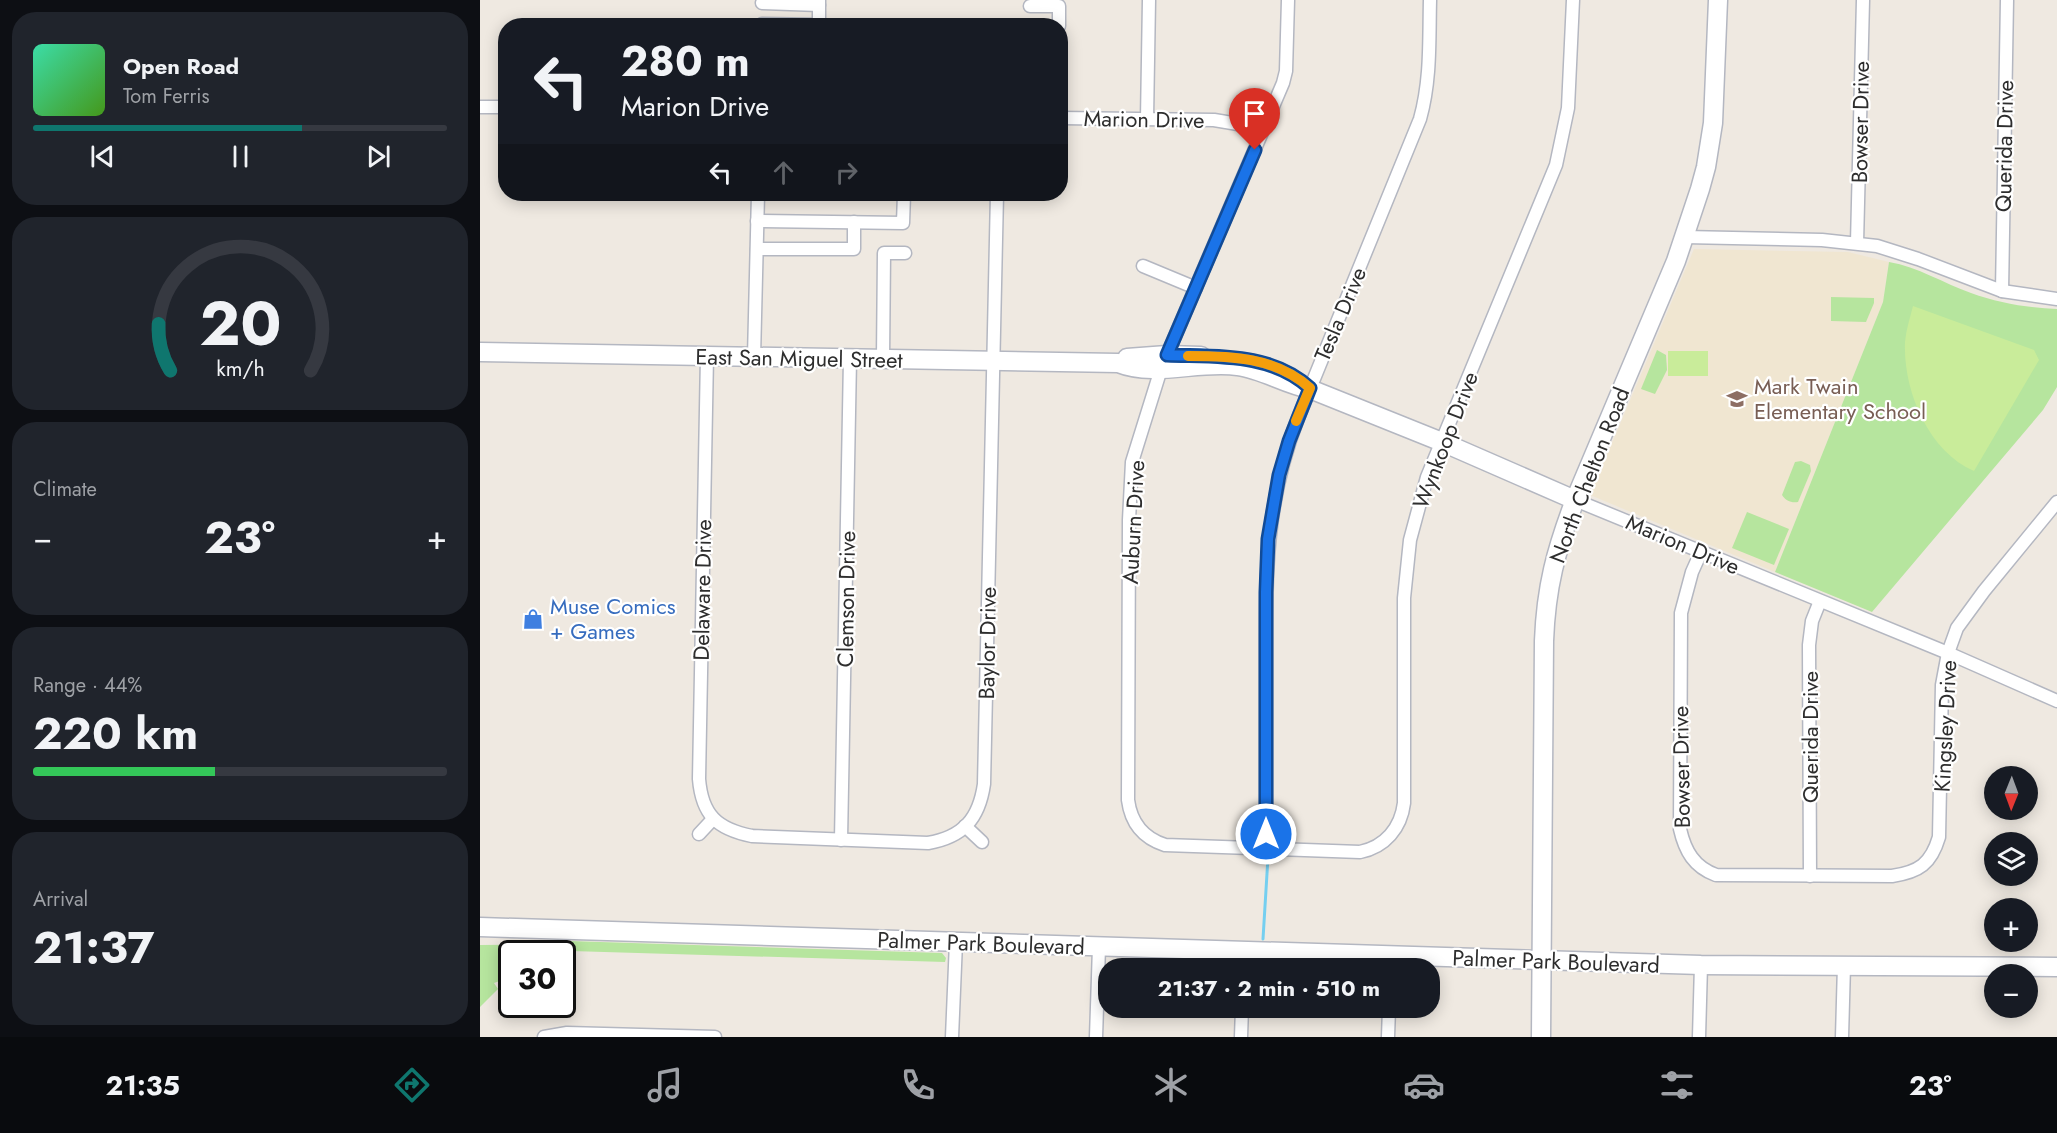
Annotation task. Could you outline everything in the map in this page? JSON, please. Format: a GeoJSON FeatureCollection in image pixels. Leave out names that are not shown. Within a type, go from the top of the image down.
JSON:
{"type":"FeatureCollection","features":[{"type":"Feature","properties":{"kind":"main road","name":"North Chelton Road"},"geometry":{"type":"LineString","coordinates":[[1541,1037],[1545,615],[1554,558],[1575,500],[1685,237],[1701,189],[1710,148],[1715,93],[1718,0]]}},
{"type":"Feature","properties":{"kind":"main road","name":"East San Miguel Street"},"geometry":{"type":"LineString","coordinates":[[480,352],[1118,363],[1129,357],[1164,362]]}},
{"type":"Feature","properties":{"kind":"main road","name":"Marion Drive"},"geometry":{"type":"LineString","coordinates":[[1164,362],[1235,356],[1252,359],[1297,376],[1310,388],[1575,500]]}},
{"type":"Feature","properties":{"kind":"main road","name":"Palmer Park Boulevard"},"geometry":{"type":"LineString","coordinates":[[480,927],[1099,947],[1221,958]]}},
{"type":"Feature","properties":{"kind":"main road","name":"Palmer Park Boulevard"},"geometry":{"type":"LineString","coordinates":[[1440,962],[2057,966]]}},
{"type":"Feature","properties":{"kind":"street"},"geometry":{"type":"LineString","coordinates":[[1147,119],[1149,0]]}},
{"type":"Feature","properties":{"kind":"street","name":"Auburn Drive"},"geometry":{"type":"LineString","coordinates":[[1266,849],[1165,845],[1145,836],[1133,821],[1128,800],[1129,532],[1132,462],[1164,362],[1283,83],[1286,71],[1288,0]]}},
{"type":"Feature","properties":{"kind":"street","name":"Tesla Drive"},"geometry":{"type":"LineString","coordinates":[[1266,849],[1266,592],[1268,539],[1279,475],[1289,441],[1420,119],[1427,83],[1430,0]]}},
{"type":"Feature","properties":{"kind":"street","name":"Wynkoop Drive"},"geometry":{"type":"LineString","coordinates":[[1266,849],[1360,852],[1387,839],[1399,823],[1404,803],[1404,598],[1410,540],[1421,498],[1442,442],[1556,165],[1568,108],[1572,0]]}},
{"type":"Feature","properties":{"kind":"street","name":"Bowser Drive"},"geometry":{"type":"LineString","coordinates":[[1857,243],[1863,0]]}},
{"type":"Feature","properties":{"kind":"street","name":"Querida Drive"},"geometry":{"type":"LineString","coordinates":[[2002,291],[2007,0]]}},
{"type":"Feature","properties":{"kind":"street"},"geometry":{"type":"LineString","coordinates":[[762,18],[762,2],[819,3]]}},
{"type":"Feature","properties":{"kind":"street"},"geometry":{"type":"LineString","coordinates":[[1030,6],[1059,3]]}},
{"type":"Feature","properties":{"kind":"street"},"geometry":{"type":"LineString","coordinates":[[480,106],[498,107]]}},
{"type":"Feature","properties":{"kind":"street","name":"Marion Drive"},"geometry":{"type":"LineString","coordinates":[[1068,118],[1214,120],[1238,124],[1262,132]]}},
{"type":"Feature","properties":{"kind":"street"},"geometry":{"type":"LineString","coordinates":[[754,357],[758,201]]}},
{"type":"Feature","properties":{"kind":"street"},"geometry":{"type":"LineString","coordinates":[[758,221],[903,223],[904,201]]}},
{"type":"Feature","properties":{"kind":"street","name":"Baylor Drive"},"geometry":{"type":"LineString","coordinates":[[713,819],[726,829],[752,836],[928,843],[950,837],[977,814],[984,784],[997,201]]}},
{"type":"Feature","properties":{"kind":"street"},"geometry":{"type":"LineString","coordinates":[[757,249],[854,249],[854,222]]}},
{"type":"Feature","properties":{"kind":"street"},"geometry":{"type":"LineString","coordinates":[[1685,237],[1857,243],[1892,251],[2002,291],[2057,299]]}},
{"type":"Feature","properties":{"kind":"street"},"geometry":{"type":"LineString","coordinates":[[883,359],[884,253],[905,253]]}},
{"type":"Feature","properties":{"kind":"street"},"geometry":{"type":"LineString","coordinates":[[1143,266],[1196,288]]}},
{"type":"Feature","properties":{"kind":"street","name":"Delaware Drive"},"geometry":{"type":"LineString","coordinates":[[707,356],[699,778],[704,803],[713,819]]}},
{"type":"Feature","properties":{"kind":"street","name":"Clemson Drive"},"geometry":{"type":"LineString","coordinates":[[841,840],[850,359]]}},
{"type":"Feature","properties":{"kind":"street","name":"Marion Drive"},"geometry":{"type":"LineString","coordinates":[[1575,500],[1948,653],[2057,701]]}},
{"type":"Feature","properties":{"kind":"street","name":"Kingsley Drive"},"geometry":{"type":"LineString","coordinates":[[1810,876],[1905,874],[1916,871],[1932,855],[1941,827],[1942,685],[1948,653],[1957,628],[1966,615],[2057,502]]}},
{"type":"Feature","properties":{"kind":"street","name":"Bowser Drive"},"geometry":{"type":"LineString","coordinates":[[1701,552],[1687,588],[1680,627],[1680,829],[1683,841],[1687,851],[1698,865],[1705,871],[1716,875],[1810,876]]}},
{"type":"Feature","properties":{"kind":"street","name":"Querida Drive"},"geometry":{"type":"LineString","coordinates":[[1810,876],[1809,645],[1812,621],[1820,601]]}},
{"type":"Feature","properties":{"kind":"street"},"geometry":{"type":"LineString","coordinates":[[699,834],[713,819]]}},
{"type":"Feature","properties":{"kind":"street"},"geometry":{"type":"LineString","coordinates":[[965,826],[982,842]]}},
{"type":"Feature","properties":{"kind":"street"},"geometry":{"type":"LineString","coordinates":[[952,1037],[956,942]]}},
{"type":"Feature","properties":{"kind":"street"},"geometry":{"type":"LineString","coordinates":[[1096,1037],[1099,947]]}},
{"type":"Feature","properties":{"kind":"street"},"geometry":{"type":"LineString","coordinates":[[1699,1037],[1701,965]]}},
{"type":"Feature","properties":{"kind":"street"},"geometry":{"type":"LineString","coordinates":[[1842,1037],[1844,965]]}},
{"type":"Feature","properties":{"kind":"street"},"geometry":{"type":"LineString","coordinates":[[1241,1037],[1242,1018]]}},
{"type":"Feature","properties":{"kind":"street"},"geometry":{"type":"LineString","coordinates":[[1388,1037],[1389,1018]]}},
{"type":"Feature","properties":{"kind":"street"},"geometry":{"type":"LineString","coordinates":[[544,1037],[567,1033],[715,1037]]}},
{"type":"Feature","properties":{"kind":"shaded area","name":"Mark Twain Elementary School"},"geometry":{"type":"Polygon","coordinates":[[[1694,249],[1848,252],[1889,262],[1883,302],[1775,572],[1590,495],[1694,249]]]}},
{"type":"Feature","properties":{"kind":"green space"},"geometry":{"type":"Polygon","coordinates":[[[1889,262],[1992,300],[2057,309],[2057,387],[2043,410],[1872,612],[1775,572],[1883,302],[1889,262]]]}},
{"type":"Feature","properties":{"kind":"green space"},"geometry":{"type":"Polygon","coordinates":[[[1831,297],[1874,298],[1874,303],[1866,322],[1831,321],[1831,297]]]}},
{"type":"Feature","properties":{"kind":"green space"},"geometry":{"type":"Polygon","coordinates":[[[1913,306],[2034,350],[2039,360],[1974,471],[1958,462],[1931,434],[1914,399],[1908,380],[1905,342],[1913,306]]]}},
{"type":"Feature","properties":{"kind":"green space"},"geometry":{"type":"Polygon","coordinates":[[[1657,350],[1666,355],[1667,370],[1655,394],[1641,389],[1657,350]]]}},
{"type":"Feature","properties":{"kind":"green space"},"geometry":{"type":"Polygon","coordinates":[[[1668,351],[1708,351],[1708,376],[1668,376],[1668,351]]]}},
{"type":"Feature","properties":{"kind":"green space"},"geometry":{"type":"Polygon","coordinates":[[[1801,461],[1810,465],[1811,471],[1798,502],[1791,502],[1782,495],[1795,462],[1801,461]]]}},
{"type":"Feature","properties":{"kind":"green space"},"geometry":{"type":"Polygon","coordinates":[[[1747,512],[1789,529],[1774,565],[1732,548],[1747,512]]]}},
{"type":"Feature","properties":{"kind":"green space"},"geometry":{"type":"Polygon","coordinates":[[[576,941],[942,953],[946,958],[945,962],[576,951],[576,941]]]}},
{"type":"Feature","properties":{"kind":"green space"},"geometry":{"type":"Polygon","coordinates":[[[480,945],[498,945],[498,982],[494,983],[498,989],[480,1007],[480,945]]]}},
{"type":"Feature","properties":{"kind":"waterway"},"geometry":{"type":"LineString","coordinates":[[1263,939],[1268,857]]}},
{"type":"Feature","properties":{"kind":"slow traffic"},"geometry":{"type":"LineString","coordinates":[[1188,356],[1243,357],[1297,376],[1310,388],[1296,421]]}},
{"type":"Feature","properties":{"kind":"place","name":"Mark Twain Elementary School"},"geometry":{"type":"Point","coordinates":[1737,399]}},
{"type":"Feature","properties":{"kind":"place","name":"Muse Comics + Games"},"geometry":{"type":"Point","coordinates":[533,619]}},
{"type":"Feature","properties":{"kind":"route"},"geometry":{"type":"LineString","coordinates":[[1255,150],[1167,355],[1235,356],[1252,359],[1297,376],[1310,388],[1289,441],[1270,517],[1266,567],[1266,834]]}}]}
